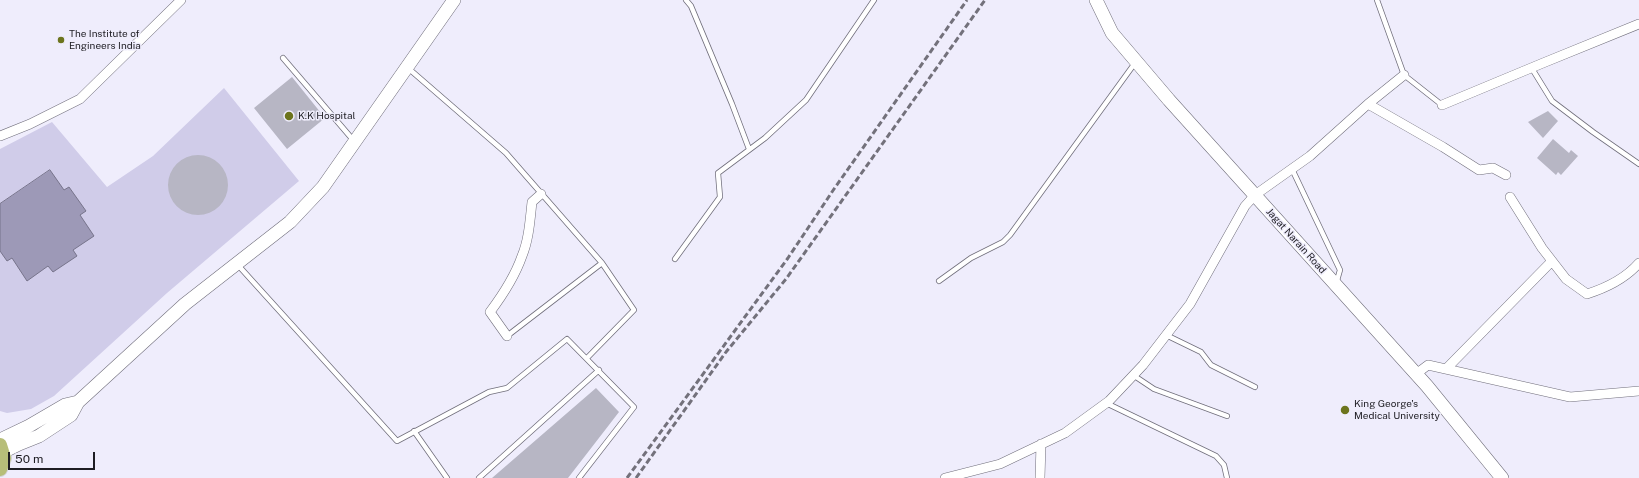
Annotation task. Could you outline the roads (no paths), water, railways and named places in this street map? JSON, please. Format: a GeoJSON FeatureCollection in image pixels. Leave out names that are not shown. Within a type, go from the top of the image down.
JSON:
{"type":"FeatureCollection","features":[{"type":"Feature","properties":{"kind":"main road"},"geometry":{"type":"LineString","coordinates":[[0,469],[4,458],[1,446]]}},
{"type":"Feature","properties":{"kind":"street"},"geometry":{"type":"LineString","coordinates":[[0,136],[30,124],[80,99],[181,0]]}},
{"type":"Feature","properties":{"kind":"street"},"geometry":{"type":"LineString","coordinates":[[1,446],[19,444],[39,436],[71,416],[78,402],[185,304],[290,222],[323,187],[408,68],[454,0]]}},
{"type":"Feature","properties":{"kind":"street","name":"Jagat Narain Road"},"geometry":{"type":"LineString","coordinates":[[1096,0],[1112,34],[1416,374],[1502,478]]}},
{"type":"Feature","properties":{"kind":"street"},"geometry":{"type":"LineString","coordinates":[[1442,106],[1531,67],[1639,24]]}},
{"type":"Feature","properties":{"kind":"street"},"geometry":{"type":"LineString","coordinates":[[946,478],[1000,464],[1065,433],[1106,403],[1133,375],[1190,304],[1245,206],[1255,195],[1310,156],[1368,104],[1404,75]]}},
{"type":"Feature","properties":{"kind":"street"},"geometry":{"type":"LineString","coordinates":[[1368,104],[1444,147],[1479,170],[1493,168],[1506,175]]}},
{"type":"Feature","properties":{"kind":"street"},"geometry":{"type":"LineString","coordinates":[[507,336],[490,312],[501,298],[522,256],[530,224],[532,202],[541,194]]}},
{"type":"Feature","properties":{"kind":"street"},"geometry":{"type":"LineString","coordinates":[[1510,197],[1542,248],[1566,279],[1587,294],[1607,288],[1639,263]]}},
{"type":"Feature","properties":{"kind":"street"},"geometry":{"type":"LineString","coordinates":[[1446,369],[1552,261]]}},
{"type":"Feature","properties":{"kind":"street"},"geometry":{"type":"LineString","coordinates":[[1416,374],[1428,365],[1570,397],[1639,391]]}},
{"type":"Feature","properties":{"kind":"street"},"geometry":{"type":"LineString","coordinates":[[1040,478],[1041,444]]}},
{"type":"Feature","properties":{"kind":"lane"},"geometry":{"type":"LineString","coordinates":[[686,0],[694,13],[749,149]]}},
{"type":"Feature","properties":{"kind":"lane"},"geometry":{"type":"LineString","coordinates":[[675,259],[720,197],[718,173],[765,138],[806,100],[874,0]]}},
{"type":"Feature","properties":{"kind":"lane"},"geometry":{"type":"LineString","coordinates":[[1377,0],[1404,75],[1442,106]]}},
{"type":"Feature","properties":{"kind":"lane"},"geometry":{"type":"LineString","coordinates":[[283,58],[355,142]]}},
{"type":"Feature","properties":{"kind":"lane"},"geometry":{"type":"LineString","coordinates":[[939,281],[971,258],[1003,242],[1010,235],[1136,61]]}},
{"type":"Feature","properties":{"kind":"lane"},"geometry":{"type":"LineString","coordinates":[[1531,67],[1552,101],[1592,132],[1639,164]]}},
{"type":"Feature","properties":{"kind":"lane"},"geometry":{"type":"LineString","coordinates":[[408,68],[506,153],[602,263],[634,310],[586,358]]}},
{"type":"Feature","properties":{"kind":"lane"},"geometry":{"type":"LineString","coordinates":[[1292,169],[1340,270],[1336,285]]}},
{"type":"Feature","properties":{"kind":"lane"},"geometry":{"type":"LineString","coordinates":[[507,336],[602,263]]}},
{"type":"Feature","properties":{"kind":"lane"},"geometry":{"type":"LineString","coordinates":[[237,264],[397,441],[489,392],[507,388],[567,339],[634,407],[579,478]]}},
{"type":"Feature","properties":{"kind":"lane"},"geometry":{"type":"LineString","coordinates":[[1166,335],[1201,352],[1211,365],[1255,387]]}},
{"type":"Feature","properties":{"kind":"lane"},"geometry":{"type":"LineString","coordinates":[[479,478],[599,370]]}},
{"type":"Feature","properties":{"kind":"lane"},"geometry":{"type":"LineString","coordinates":[[1133,375],[1154,389],[1226,416]]}},
{"type":"Feature","properties":{"kind":"lane"},"geometry":{"type":"LineString","coordinates":[[1106,403],[1216,456],[1224,465],[1227,478]]}},
{"type":"Feature","properties":{"kind":"lane"},"geometry":{"type":"LineString","coordinates":[[414,431],[448,478]]}},
{"type":"Feature","properties":{"kind":"railway"},"geometry":{"type":"LineString","coordinates":[[627,478],[788,258],[834,189],[967,0]]}},
{"type":"Feature","properties":{"kind":"railway"},"geometry":{"type":"LineString","coordinates":[[636,478],[726,352],[786,279],[985,0]]}},
{"type":"Feature","properties":{"kind":"place","name":"The Institute of Engineers India"},"geometry":{"type":"Point","coordinates":[61,40]}},
{"type":"Feature","properties":{"kind":"place","name":"K.K Hospital"},"geometry":{"type":"Point","coordinates":[289,116]}},
{"type":"Feature","properties":{"kind":"place","name":"King George's Medical University"},"geometry":{"type":"Point","coordinates":[1345,410]}}]}
